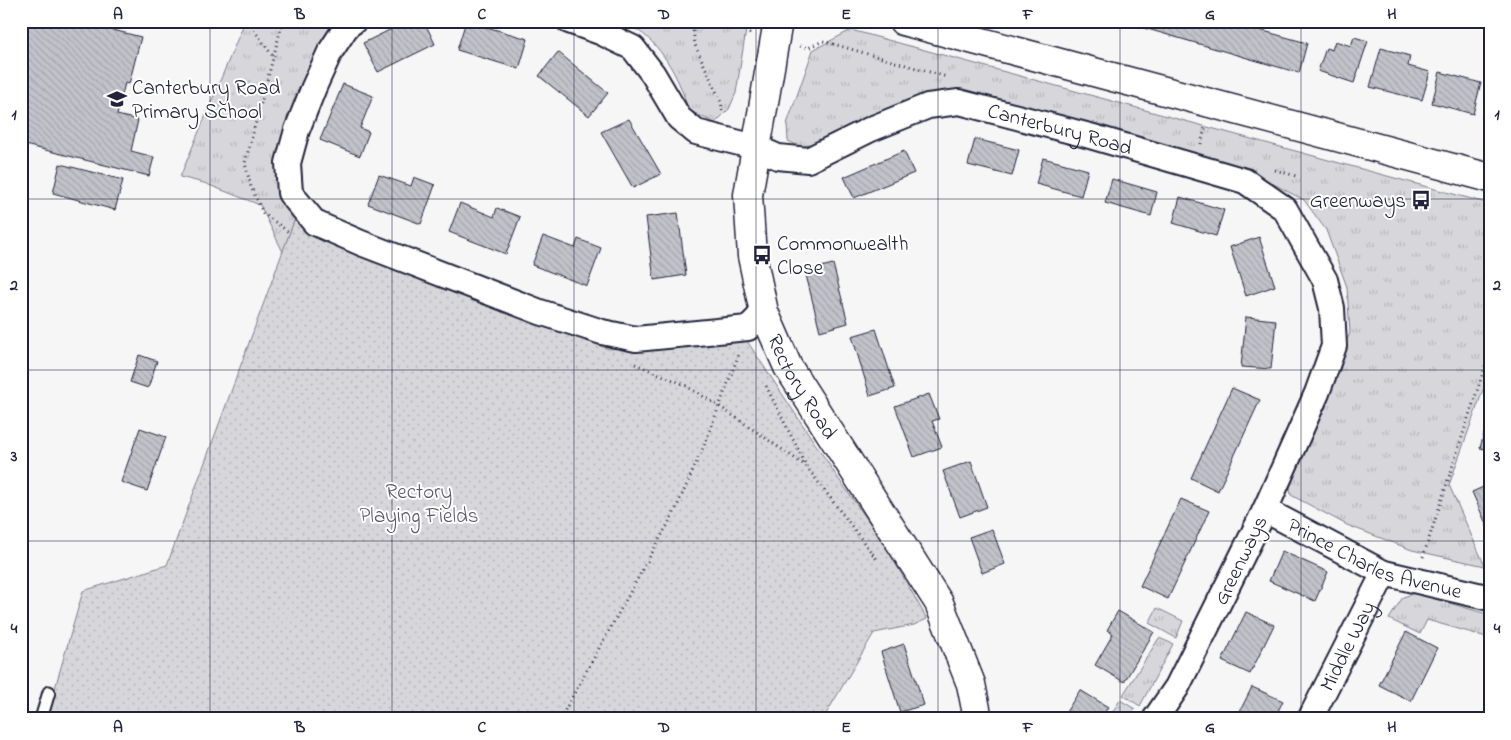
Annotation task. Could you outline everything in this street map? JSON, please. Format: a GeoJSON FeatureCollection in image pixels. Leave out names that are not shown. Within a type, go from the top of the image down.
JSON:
{"type":"FeatureCollection","features":[{"type":"Feature","properties":{"kind":"street"},"geometry":{"type":"LineString","coordinates":[[354,21],[347,26],[330,52],[296,130],[288,163],[290,193],[315,223],[360,243],[531,309],[602,332],[636,339],[756,320]]}},
{"type":"Feature","properties":{"kind":"street"},"geometry":{"type":"LineString","coordinates":[[569,21],[600,32],[633,48],[653,74],[680,118],[696,132],[755,147]]}},
{"type":"Feature","properties":{"kind":"street","name":"Rectory Road"},"geometry":{"type":"LineString","coordinates":[[778,21],[748,195],[756,320],[939,603],[971,684],[978,719]]}},
{"type":"Feature","properties":{"kind":"street"},"geometry":{"type":"LineString","coordinates":[[903,21],[1490,178]]}},
{"type":"Feature","properties":{"kind":"street","name":"Canterbury Road"},"geometry":{"type":"LineString","coordinates":[[755,147],[778,157],[808,160],[872,129],[928,106],[959,102],[990,109],[1245,181],[1285,209],[1325,280]]}},
{"type":"Feature","properties":{"kind":"street","name":"Greenways"},"geometry":{"type":"LineString","coordinates":[[1155,719],[1177,687],[1265,510],[1317,393],[1334,346],[1332,308],[1325,280]]}},
{"type":"Feature","properties":{"kind":"street","name":"Prince Charles Avenue"},"geometry":{"type":"LineString","coordinates":[[1265,510],[1384,573],[1490,598]]}},
{"type":"Feature","properties":{"kind":"street","name":"Middle Way"},"geometry":{"type":"LineString","coordinates":[[1310,719],[1384,573]]}},
{"type":"Feature","properties":{"kind":"lane"},"geometry":{"type":"LineString","coordinates":[[41,719],[49,692]]}},
{"type":"Feature","properties":{"kind":"path"},"geometry":{"type":"LineString","coordinates":[[283,21],[245,163],[251,188],[264,213],[285,231],[294,235]]}},
{"type":"Feature","properties":{"kind":"path"},"geometry":{"type":"LineString","coordinates":[[692,21],[695,45],[721,102],[724,138]]}},
{"type":"Feature","properties":{"kind":"path"},"geometry":{"type":"LineString","coordinates":[[254,30],[273,56]]}},
{"type":"Feature","properties":{"kind":"path"},"geometry":{"type":"LineString","coordinates":[[560,719],[674,512],[756,320]]}},
{"type":"Feature","properties":{"kind":"path"},"geometry":{"type":"LineString","coordinates":[[1422,560],[1490,351]]}},
{"type":"Feature","properties":{"kind":"path"},"geometry":{"type":"LineString","coordinates":[[627,361],[683,384],[719,406],[806,466]]}},
{"type":"Feature","properties":{"kind":"path"},"geometry":{"type":"LineString","coordinates":[[762,377],[806,466],[880,564]]}},
{"type":"Feature","properties":{"kind":"green space"},"geometry":{"type":"Polygon","coordinates":[[[245,21],[347,21],[288,153],[304,213],[353,244],[294,221],[283,252],[260,205],[204,183],[180,177],[245,21]]]}},
{"type":"Feature","properties":{"kind":"green space"},"geometry":{"type":"Polygon","coordinates":[[[618,21],[729,21],[746,30],[736,93],[729,109],[715,123],[688,110],[676,77],[656,46],[639,31],[618,21]]]}},
{"type":"Feature","properties":{"kind":"green space"},"geometry":{"type":"Polygon","coordinates":[[[851,30],[1490,204],[1490,380],[1487,379],[1449,485],[1485,566],[1412,550],[1347,525],[1291,495],[1288,474],[1350,333],[1347,287],[1326,230],[1304,200],[1243,168],[965,95],[815,147],[801,147],[788,141],[787,124],[813,50],[851,30]]]}},
{"type":"Feature","properties":{"kind":"green space","name":"Rectory Playing Fields"},"geometry":{"type":"Polygon","coordinates":[[[294,221],[608,349],[747,341],[838,478],[884,543],[927,619],[914,625],[874,633],[823,719],[46,719],[83,591],[167,565],[294,221]]]}},
{"type":"Feature","properties":{"kind":"green space"},"geometry":{"type":"Polygon","coordinates":[[[1415,593],[1490,615],[1490,638],[1427,620],[1420,634],[1389,619],[1403,597],[1415,593]]]}},
{"type":"Feature","properties":{"kind":"green space"},"geometry":{"type":"Polygon","coordinates":[[[1157,608],[1183,621],[1176,638],[1149,623],[1157,608]]]}},
{"type":"Feature","properties":{"kind":"green space"},"geometry":{"type":"Polygon","coordinates":[[[1159,638],[1173,644],[1140,706],[1123,695],[1159,638]]]}},
{"type":"Feature","properties":{"kind":"green space"},"geometry":{"type":"Polygon","coordinates":[[[1120,700],[1135,709],[1130,719],[1108,719],[1120,700]]]}},
{"type":"Feature","properties":{"kind":"building","name":"Canterbury Road Primary School"},"geometry":{"type":"Polygon","coordinates":[[[27,21],[111,21],[109,29],[141,37],[129,84],[125,83],[117,115],[138,120],[131,151],[154,157],[149,176],[21,144],[21,40],[27,21]]]}},
{"type":"Feature","properties":{"kind":"building"},"geometry":{"type":"Polygon","coordinates":[[[408,21],[424,21],[435,44],[378,72],[363,43],[408,21]]]}},
{"type":"Feature","properties":{"kind":"building"},"geometry":{"type":"Polygon","coordinates":[[[466,21],[528,39],[519,69],[457,50],[466,21]]]}},
{"type":"Feature","properties":{"kind":"building"},"geometry":{"type":"Polygon","coordinates":[[[1120,21],[1227,21],[1307,43],[1299,73],[1120,21]]]}},
{"type":"Feature","properties":{"kind":"building"},"geometry":{"type":"Polygon","coordinates":[[[1354,37],[1368,41],[1354,83],[1318,71],[1326,48],[1332,50],[1335,41],[1351,46],[1354,37]]]}},
{"type":"Feature","properties":{"kind":"building"},"geometry":{"type":"Polygon","coordinates":[[[1381,48],[1410,56],[1408,66],[1430,72],[1422,100],[1370,87],[1381,48]]]}},
{"type":"Feature","properties":{"kind":"building"},"geometry":{"type":"Polygon","coordinates":[[[558,52],[608,93],[589,116],[539,76],[558,52]]]}},
{"type":"Feature","properties":{"kind":"building"},"geometry":{"type":"Polygon","coordinates":[[[1440,72],[1481,83],[1473,114],[1432,103],[1440,72]]]}},
{"type":"Feature","properties":{"kind":"building"},"geometry":{"type":"Polygon","coordinates":[[[1490,83],[1490,121],[1482,119],[1490,83]]]}},
{"type":"Feature","properties":{"kind":"building"},"geometry":{"type":"Polygon","coordinates":[[[343,84],[373,96],[360,128],[369,132],[360,156],[320,140],[343,84]]]}},
{"type":"Feature","properties":{"kind":"building"},"geometry":{"type":"Polygon","coordinates":[[[629,119],[661,174],[633,188],[601,132],[629,119]]]}},
{"type":"Feature","properties":{"kind":"building"},"geometry":{"type":"Polygon","coordinates":[[[975,139],[1019,150],[1012,176],[968,165],[975,139]]]}},
{"type":"Feature","properties":{"kind":"building"},"geometry":{"type":"Polygon","coordinates":[[[904,151],[914,173],[854,198],[844,177],[904,151]]]}},
{"type":"Feature","properties":{"kind":"building"},"geometry":{"type":"Polygon","coordinates":[[[1043,158],[1088,170],[1081,196],[1036,184],[1043,158]]]}},
{"type":"Feature","properties":{"kind":"building"},"geometry":{"type":"Polygon","coordinates":[[[60,164],[123,180],[115,210],[53,193],[60,164]]]}},
{"type":"Feature","properties":{"kind":"building"},"geometry":{"type":"Polygon","coordinates":[[[379,175],[411,186],[414,177],[435,185],[421,224],[368,204],[379,175]]]}},
{"type":"Feature","properties":{"kind":"building"},"geometry":{"type":"Polygon","coordinates":[[[1112,179],[1157,192],[1151,216],[1105,203],[1112,179]]]}},
{"type":"Feature","properties":{"kind":"building"},"geometry":{"type":"Polygon","coordinates":[[[1180,197],[1224,210],[1216,236],[1173,223],[1180,197]]]}},
{"type":"Feature","properties":{"kind":"building"},"geometry":{"type":"Polygon","coordinates":[[[460,203],[494,217],[497,208],[520,217],[506,254],[449,232],[460,203]]]}},
{"type":"Feature","properties":{"kind":"building"},"geometry":{"type":"Polygon","coordinates":[[[678,213],[686,275],[654,280],[646,217],[678,213]]]}},
{"type":"Feature","properties":{"kind":"building"},"geometry":{"type":"Polygon","coordinates":[[[543,236],[575,248],[578,239],[601,248],[587,286],[532,265],[543,236]]]}},
{"type":"Feature","properties":{"kind":"building"},"geometry":{"type":"Polygon","coordinates":[[[1259,237],[1275,286],[1246,296],[1230,247],[1259,237]]]}},
{"type":"Feature","properties":{"kind":"building"},"geometry":{"type":"Polygon","coordinates":[[[833,264],[848,323],[820,331],[805,271],[833,264]]]}},
{"type":"Feature","properties":{"kind":"building"},"geometry":{"type":"Polygon","coordinates":[[[1246,317],[1276,320],[1271,369],[1241,367],[1246,317]]]}},
{"type":"Feature","properties":{"kind":"building"},"geometry":{"type":"Polygon","coordinates":[[[876,329],[895,388],[870,396],[852,336],[876,329]]]}},
{"type":"Feature","properties":{"kind":"building"},"geometry":{"type":"Polygon","coordinates":[[[139,355],[157,361],[148,388],[130,382],[139,355]]]}},
{"type":"Feature","properties":{"kind":"building"},"geometry":{"type":"Polygon","coordinates":[[[1232,388],[1260,400],[1218,491],[1191,478],[1232,388]]]}},
{"type":"Feature","properties":{"kind":"building"},"geometry":{"type":"Polygon","coordinates":[[[929,394],[939,419],[932,421],[942,447],[914,457],[895,406],[929,394]]]}},
{"type":"Feature","properties":{"kind":"building"},"geometry":{"type":"Polygon","coordinates":[[[1490,412],[1490,450],[1480,448],[1490,412]]]}},
{"type":"Feature","properties":{"kind":"building"},"geometry":{"type":"Polygon","coordinates":[[[140,428],[166,437],[147,491],[121,482],[140,428]]]}},
{"type":"Feature","properties":{"kind":"building"},"geometry":{"type":"Polygon","coordinates":[[[971,461],[987,507],[960,517],[943,471],[971,461]]]}},
{"type":"Feature","properties":{"kind":"building"},"geometry":{"type":"Polygon","coordinates":[[[1490,484],[1490,533],[1472,492],[1490,484]]]}},
{"type":"Feature","properties":{"kind":"building"},"geometry":{"type":"Polygon","coordinates":[[[1181,499],[1209,511],[1168,599],[1140,586],[1181,499]]]}},
{"type":"Feature","properties":{"kind":"building"},"geometry":{"type":"Polygon","coordinates":[[[992,529],[1005,564],[982,573],[969,537],[992,529]]]}},
{"type":"Feature","properties":{"kind":"building"},"geometry":{"type":"Polygon","coordinates":[[[1282,551],[1328,572],[1315,601],[1269,581],[1282,551]]]}},
{"type":"Feature","properties":{"kind":"building"},"geometry":{"type":"Polygon","coordinates":[[[1118,611],[1154,632],[1124,682],[1095,665],[1113,634],[1107,630],[1118,611]]]}},
{"type":"Feature","properties":{"kind":"building"},"geometry":{"type":"Polygon","coordinates":[[[1246,612],[1274,625],[1250,674],[1222,661],[1246,612]]]}},
{"type":"Feature","properties":{"kind":"building"},"geometry":{"type":"Polygon","coordinates":[[[1406,632],[1437,648],[1411,701],[1379,685],[1406,632]]]}},
{"type":"Feature","properties":{"kind":"building"},"geometry":{"type":"Polygon","coordinates":[[[904,644],[924,705],[900,712],[881,652],[904,644]]]}},
{"type":"Feature","properties":{"kind":"building"},"geometry":{"type":"Polygon","coordinates":[[[1252,687],[1283,701],[1274,719],[1236,719],[1252,687]]]}},
{"type":"Feature","properties":{"kind":"building"},"geometry":{"type":"Polygon","coordinates":[[[1080,690],[1108,707],[1100,719],[1052,719],[1056,713],[1063,717],[1080,690]]]}},
{"type":"Feature","properties":{"kind":"place","name":"Canterbury Road Primary School"},"geometry":{"type":"Point","coordinates":[117,99]}},
{"type":"Feature","properties":{"kind":"place","name":"Greenways"},"geometry":{"type":"Point","coordinates":[1421,200]}},
{"type":"Feature","properties":{"kind":"place","name":"Commonwealth Close"},"geometry":{"type":"Point","coordinates":[762,255]}}]}
